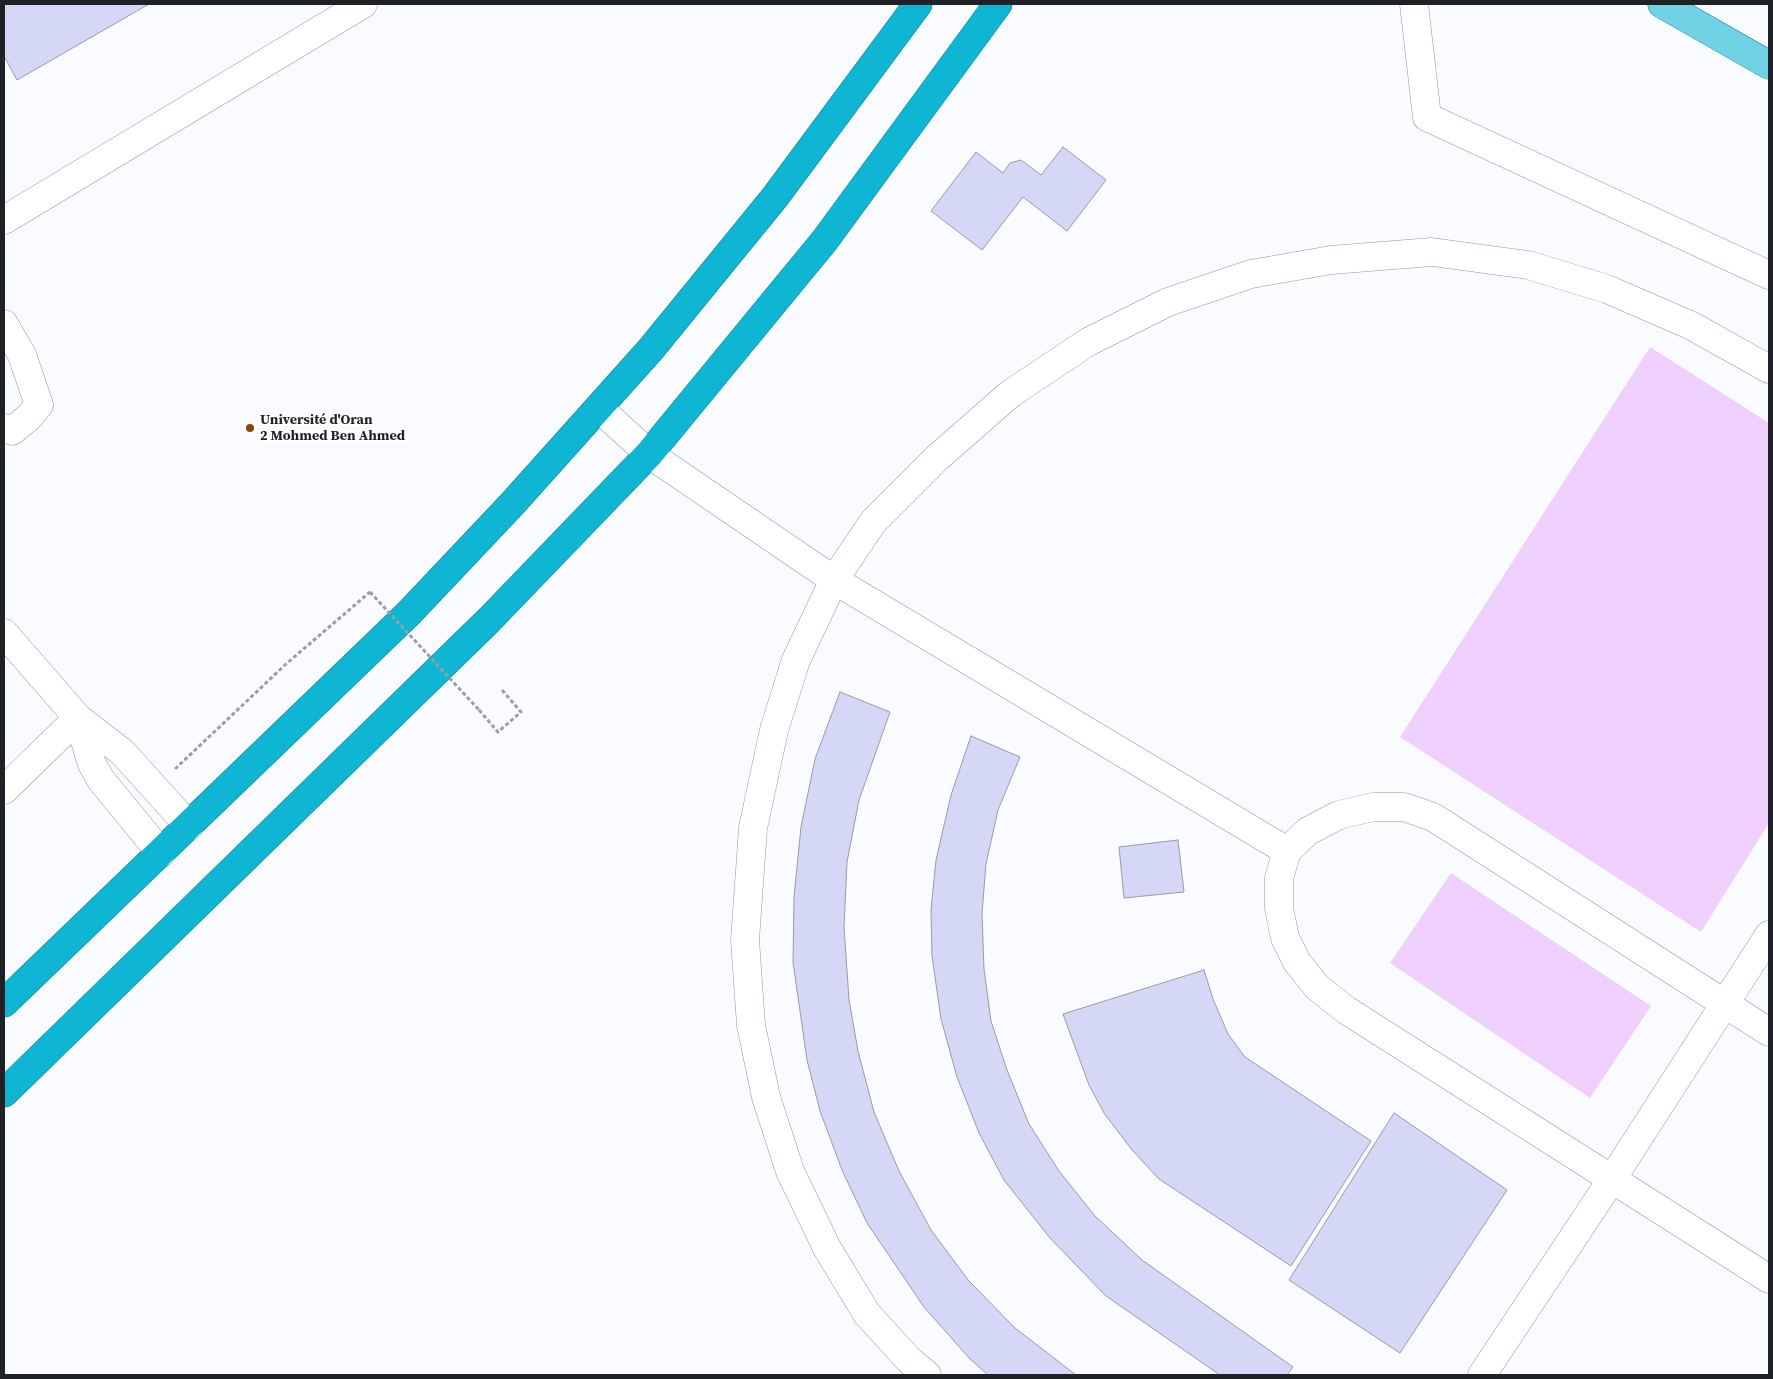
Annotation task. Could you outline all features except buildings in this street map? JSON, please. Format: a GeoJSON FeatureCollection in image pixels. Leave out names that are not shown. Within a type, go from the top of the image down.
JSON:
{"type":"FeatureCollection","features":[{"type":"Feature","properties":{"kind":"highway"},"geometry":{"type":"LineString","coordinates":[[4,1002],[161,853],[408,613],[513,503],[651,349],[774,197],[918,4]]}},
{"type":"Feature","properties":{"kind":"highway"},"geometry":{"type":"LineString","coordinates":[[4,1093],[489,620],[649,454],[825,240],[998,4]]}},
{"type":"Feature","properties":{"kind":"main road"},"geometry":{"type":"LineString","coordinates":[[1662,4],[1769,65]]}},
{"type":"Feature","properties":{"kind":"lane"},"geometry":{"type":"LineString","coordinates":[[4,220],[363,4]]}},
{"type":"Feature","properties":{"kind":"lane"},"geometry":{"type":"LineString","coordinates":[[1414,4],[1428,116],[1769,275]]}},
{"type":"Feature","properties":{"kind":"lane"},"geometry":{"type":"LineString","coordinates":[[927,1375],[909,1360],[867,1314],[827,1248],[790,1171],[766,1097],[751,1025],[745,940],[753,828],[774,730],[796,660],[834,580],[873,522],[937,458],[1010,394],[1088,342],[1168,302],[1251,274],[1331,260],[1432,252],[1528,265],[1607,289],[1684,322],[1769,369]]}},
{"type":"Feature","properties":{"kind":"lane"},"geometry":{"type":"LineString","coordinates":[[4,324],[22,355],[39,404],[12,431],[4,428]]}},
{"type":"Feature","properties":{"kind":"lane"},"geometry":{"type":"LineString","coordinates":[[598,408],[649,454],[834,580],[1287,851]]}},
{"type":"Feature","properties":{"kind":"lane"},"geometry":{"type":"LineString","coordinates":[[4,633],[78,718],[122,752],[189,826]]}},
{"type":"Feature","properties":{"kind":"lane"},"geometry":{"type":"LineString","coordinates":[[4,790],[78,718]]}},
{"type":"Feature","properties":{"kind":"lane"},"geometry":{"type":"LineString","coordinates":[[78,718],[92,764],[101,780],[161,853]]}},
{"type":"Feature","properties":{"kind":"lane"},"geometry":{"type":"LineString","coordinates":[[1769,1032],[1433,817],[1404,807],[1374,807],[1339,815],[1308,831],[1287,851],[1279,878],[1279,908],[1285,938],[1297,962],[1317,987],[1346,1010],[1769,1279]]}},
{"type":"Feature","properties":{"kind":"lane"},"geometry":{"type":"LineString","coordinates":[[1482,1375],[1612,1179],[1769,935]]}},
{"type":"Feature","properties":{"kind":"path"},"geometry":{"type":"LineString","coordinates":[[155,789],[286,664],[370,592],[498,732],[521,712],[502,690]]}},
{"type":"Feature","properties":{"kind":"shaded area"},"geometry":{"type":"Polygon","coordinates":[[[1650,347],[1769,423],[1769,823],[1701,932],[1400,737],[1650,347]]]}},
{"type":"Feature","properties":{"kind":"shaded area"},"geometry":{"type":"Polygon","coordinates":[[[1451,873],[1651,1006],[1590,1098],[1390,963],[1451,873]]]}},
{"type":"Feature","properties":{"kind":"place","name":"Université d'Oran 2 Mohmed Ben Ahmed"},"geometry":{"type":"Point","coordinates":[250,428]}}]}
